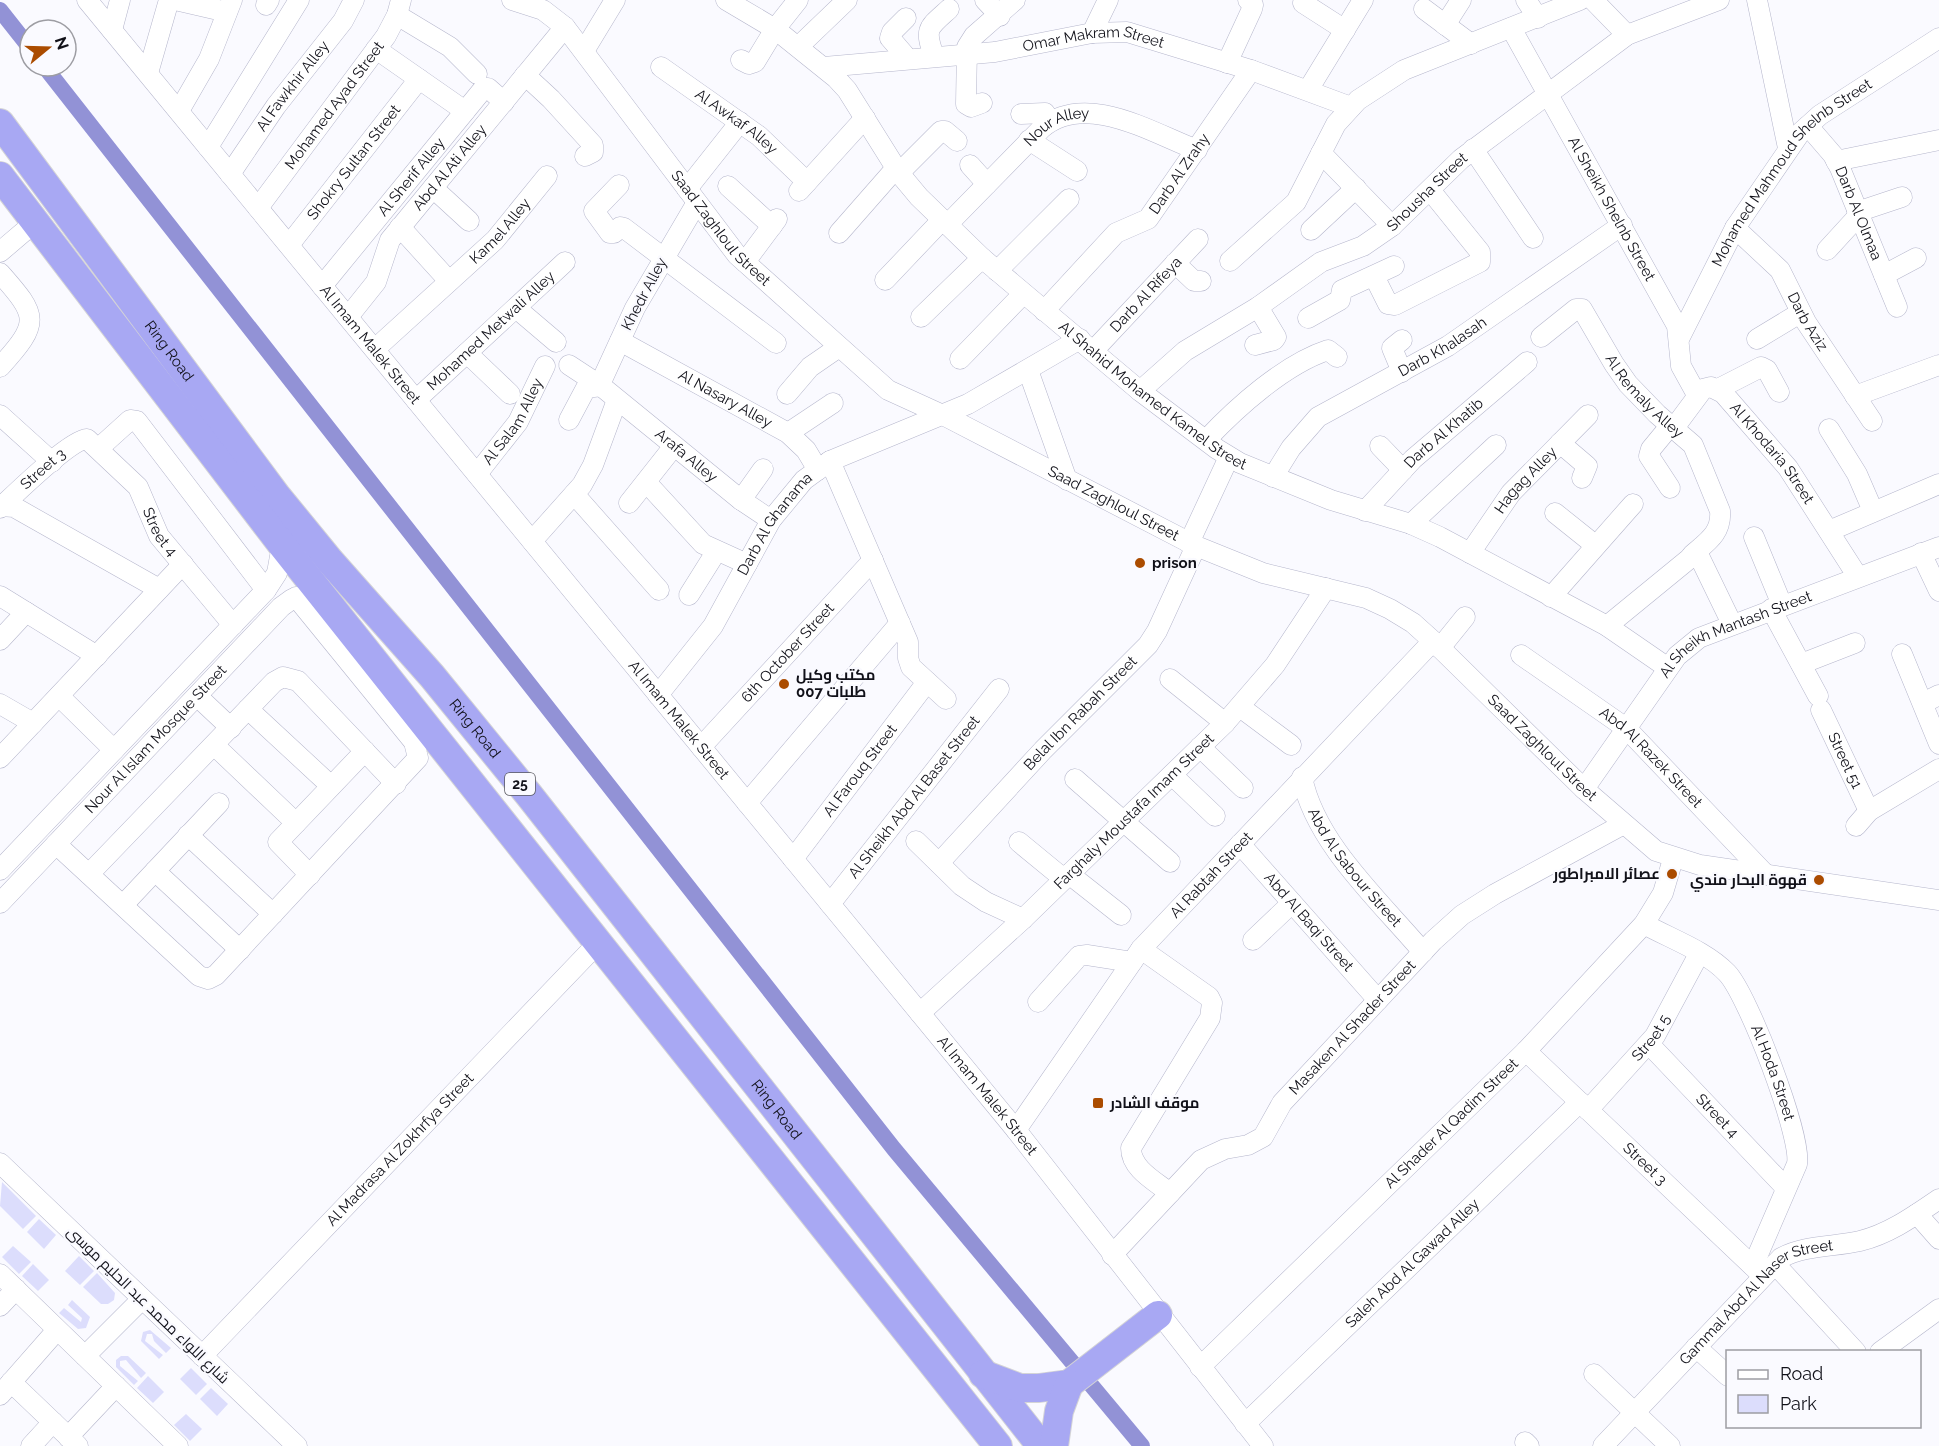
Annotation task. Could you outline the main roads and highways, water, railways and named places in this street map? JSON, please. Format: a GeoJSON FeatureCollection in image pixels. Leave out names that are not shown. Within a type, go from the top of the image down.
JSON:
{"type":"FeatureCollection","features":[{"type":"Feature","properties":{"kind":"highway","name":"Ring Road"},"geometry":{"type":"LineString","coordinates":[[0,123],[276,495],[330,561],[432,676],[529,795],[1041,1446]]}},
{"type":"Feature","properties":{"kind":"highway","name":"Ring Road"},"geometry":{"type":"LineString","coordinates":[[0,176],[282,545],[309,596],[502,822],[998,1446]]}},
{"type":"Feature","properties":{"kind":"highway"},"geometry":{"type":"LineString","coordinates":[[502,822],[509,822],[522,816],[529,803],[529,795]]}},
{"type":"Feature","properties":{"kind":"highway"},"geometry":{"type":"LineString","coordinates":[[546,878],[547,862],[552,856],[558,852],[573,852]]}},
{"type":"Feature","properties":{"kind":"highway"},"geometry":{"type":"LineString","coordinates":[[983,1374],[1020,1388],[1069,1384],[1158,1315]]}},
{"type":"Feature","properties":{"kind":"highway"},"geometry":{"type":"LineString","coordinates":[[1054,1446],[1059,1411],[1069,1384]]}},
{"type":"Feature","properties":{"kind":"waterway"},"geometry":{"type":"LineString","coordinates":[[0,10],[18,33]]}},
{"type":"Feature","properties":{"kind":"waterway"},"geometry":{"type":"LineString","coordinates":[[53,78],[894,1149],[1142,1446]]}},
{"type":"Feature","properties":{"kind":"place","name":"prison"},"geometry":{"type":"Point","coordinates":[1140,563]}},
{"type":"Feature","properties":{"kind":"place","name":"مكتب وكيل طلبات 007"},"geometry":{"type":"Point","coordinates":[784,684]}},
{"type":"Feature","properties":{"kind":"place","name":"عصائر الامبراطور"},"geometry":{"type":"Point","coordinates":[1672,874]}},
{"type":"Feature","properties":{"kind":"place","name":"قهوة البحار مندي"},"geometry":{"type":"Point","coordinates":[1819,880]}},
{"type":"Feature","properties":{"kind":"place","name":"موقف الشادر"},"geometry":{"type":"Point","coordinates":[1098,1103]}}]}
